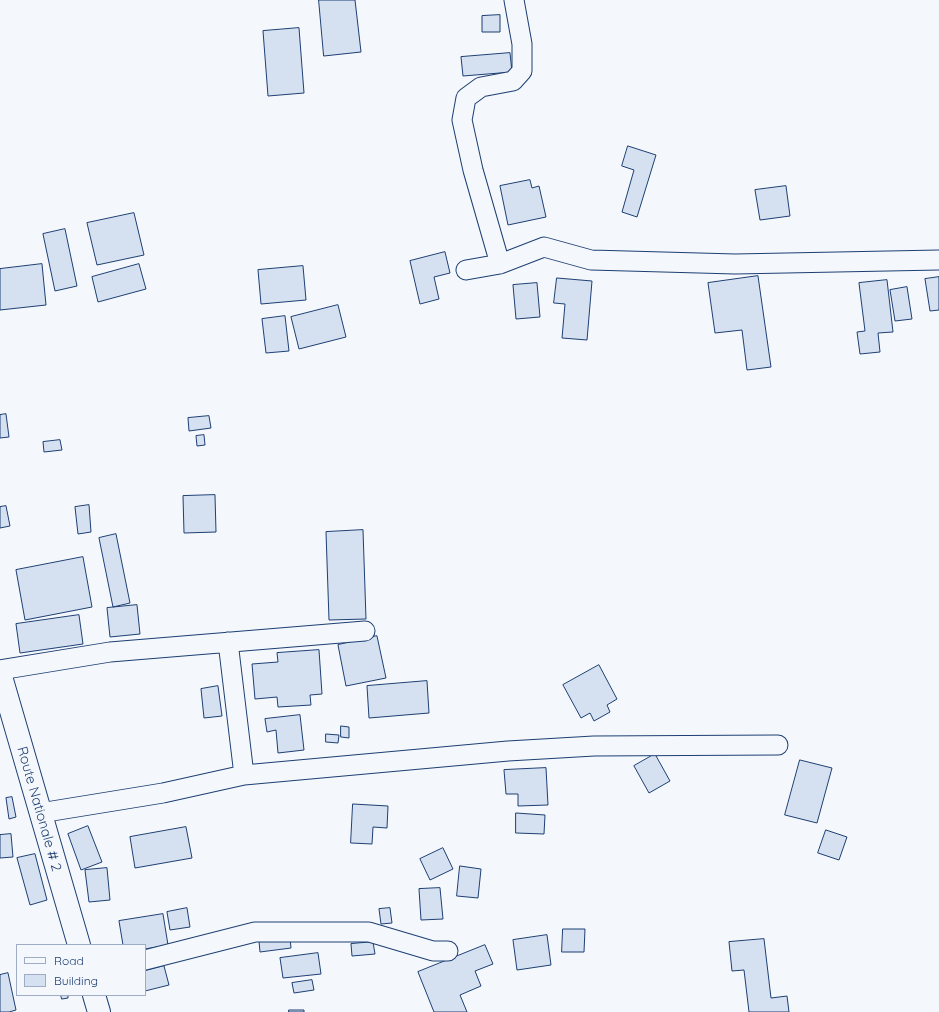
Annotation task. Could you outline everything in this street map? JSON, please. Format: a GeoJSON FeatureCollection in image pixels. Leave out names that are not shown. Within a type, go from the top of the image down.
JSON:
{"type":"FeatureCollection","features":[{"type":"Feature","properties":{"kind":"main road","name":"Route Nationale # 2"},"geometry":{"type":"LineString","coordinates":[[0,673],[79,944]]}},
{"type":"Feature","properties":{"kind":"main road"},"geometry":{"type":"LineString","coordinates":[[94,996],[99,1012]]}},
{"type":"Feature","properties":{"kind":"street"},"geometry":{"type":"LineString","coordinates":[[500,264],[473,170],[462,120],[466,98],[481,87],[513,81],[522,72],[522,44],[514,0]]}},
{"type":"Feature","properties":{"kind":"street"},"geometry":{"type":"LineString","coordinates":[[466,270],[500,264],[544,247],[591,260],[735,264],[939,260]]}},
{"type":"Feature","properties":{"kind":"street"},"geometry":{"type":"LineString","coordinates":[[0,670],[110,652],[365,631]]}},
{"type":"Feature","properties":{"kind":"street"},"geometry":{"type":"LineString","coordinates":[[228,642],[244,775]]}},
{"type":"Feature","properties":{"kind":"street"},"geometry":{"type":"LineString","coordinates":[[40,813],[163,793],[244,775],[508,751],[594,746],[778,745]]}},
{"type":"Feature","properties":{"kind":"street"},"geometry":{"type":"LineString","coordinates":[[146,960],[255,932],[369,932],[433,951],[448,951]]}},
{"type":"Feature","properties":{"kind":"building"},"geometry":{"type":"Polygon","coordinates":[[[319,0],[355,0],[361,52],[324,56],[319,0]]]}},
{"type":"Feature","properties":{"kind":"building"},"geometry":{"type":"Polygon","coordinates":[[[500,15],[500,32],[482,32],[482,16],[500,15]]]}},
{"type":"Feature","properties":{"kind":"building"},"geometry":{"type":"Polygon","coordinates":[[[299,28],[304,93],[268,96],[263,31],[299,28]]]}},
{"type":"Feature","properties":{"kind":"building"},"geometry":{"type":"Polygon","coordinates":[[[510,53],[512,72],[463,76],[461,57],[510,53]]]}},
{"type":"Feature","properties":{"kind":"building"},"geometry":{"type":"Polygon","coordinates":[[[628,146],[656,155],[637,217],[622,212],[634,170],[622,166],[628,146]]]}},
{"type":"Feature","properties":{"kind":"building"},"geometry":{"type":"Polygon","coordinates":[[[530,180],[532,188],[539,186],[546,217],[508,225],[500,186],[530,180]]]}},
{"type":"Feature","properties":{"kind":"building"},"geometry":{"type":"Polygon","coordinates":[[[786,186],[790,216],[760,220],[755,190],[786,186]]]}},
{"type":"Feature","properties":{"kind":"building"},"geometry":{"type":"Polygon","coordinates":[[[134,213],[144,255],[97,265],[87,223],[134,213]]]}},
{"type":"Feature","properties":{"kind":"building"},"geometry":{"type":"Polygon","coordinates":[[[65,229],[77,286],[55,291],[43,234],[65,229]]]}},
{"type":"Feature","properties":{"kind":"building"},"geometry":{"type":"Polygon","coordinates":[[[445,252],[450,273],[434,277],[439,299],[420,304],[410,261],[445,252]]]}},
{"type":"Feature","properties":{"kind":"building"},"geometry":{"type":"Polygon","coordinates":[[[42,264],[46,305],[0,310],[0,269],[42,264]]]}},
{"type":"Feature","properties":{"kind":"building"},"geometry":{"type":"Polygon","coordinates":[[[139,264],[146,289],[98,302],[92,277],[139,264]]]}},
{"type":"Feature","properties":{"kind":"building"},"geometry":{"type":"Polygon","coordinates":[[[303,266],[306,300],[261,304],[258,270],[303,266]]]}},
{"type":"Feature","properties":{"kind":"building"},"geometry":{"type":"Polygon","coordinates":[[[758,276],[771,367],[747,370],[742,330],[715,333],[708,283],[758,276]]]}},
{"type":"Feature","properties":{"kind":"building"},"geometry":{"type":"Polygon","coordinates":[[[939,277],[939,310],[930,311],[925,279],[939,277]]]}},
{"type":"Feature","properties":{"kind":"building"},"geometry":{"type":"Polygon","coordinates":[[[557,278],[592,281],[587,340],[562,338],[565,304],[554,303],[557,278]]]}},
{"type":"Feature","properties":{"kind":"building"},"geometry":{"type":"Polygon","coordinates":[[[887,280],[893,332],[878,333],[880,352],[860,354],[857,332],[865,331],[859,283],[887,280]]]}},
{"type":"Feature","properties":{"kind":"building"},"geometry":{"type":"Polygon","coordinates":[[[537,283],[540,317],[516,319],[513,285],[537,283]]]}},
{"type":"Feature","properties":{"kind":"building"},"geometry":{"type":"Polygon","coordinates":[[[907,287],[912,319],[895,321],[890,290],[907,287]]]}},
{"type":"Feature","properties":{"kind":"building"},"geometry":{"type":"Polygon","coordinates":[[[338,305],[346,337],[299,349],[291,317],[338,305]]]}},
{"type":"Feature","properties":{"kind":"building"},"geometry":{"type":"Polygon","coordinates":[[[285,316],[289,351],[266,353],[262,319],[285,316]]]}},
{"type":"Feature","properties":{"kind":"building"},"geometry":{"type":"Polygon","coordinates":[[[6,414],[9,437],[0,438],[0,415],[6,414]]]}},
{"type":"Feature","properties":{"kind":"building"},"geometry":{"type":"Polygon","coordinates":[[[209,416],[211,428],[189,431],[188,418],[209,416]]]}},
{"type":"Feature","properties":{"kind":"building"},"geometry":{"type":"Polygon","coordinates":[[[204,435],[205,445],[197,446],[196,436],[204,435]]]}},
{"type":"Feature","properties":{"kind":"building"},"geometry":{"type":"Polygon","coordinates":[[[60,440],[62,450],[44,452],[43,442],[60,440]]]}},
{"type":"Feature","properties":{"kind":"building"},"geometry":{"type":"Polygon","coordinates":[[[215,495],[216,532],[184,533],[183,496],[215,495]]]}},
{"type":"Feature","properties":{"kind":"building"},"geometry":{"type":"Polygon","coordinates":[[[89,505],[91,532],[78,534],[75,507],[89,505]]]}},
{"type":"Feature","properties":{"kind":"building"},"geometry":{"type":"Polygon","coordinates":[[[6,506],[10,526],[0,528],[0,507],[6,506]]]}},
{"type":"Feature","properties":{"kind":"building"},"geometry":{"type":"Polygon","coordinates":[[[363,530],[366,619],[329,620],[326,532],[363,530]]]}},
{"type":"Feature","properties":{"kind":"building"},"geometry":{"type":"Polygon","coordinates":[[[116,534],[130,603],[113,607],[99,538],[116,534]]]}},
{"type":"Feature","properties":{"kind":"building"},"geometry":{"type":"Polygon","coordinates":[[[83,557],[92,607],[25,620],[16,570],[83,557]]]}},
{"type":"Feature","properties":{"kind":"building"},"geometry":{"type":"Polygon","coordinates":[[[137,605],[140,634],[110,637],[107,608],[137,605]]]}},
{"type":"Feature","properties":{"kind":"building"},"geometry":{"type":"Polygon","coordinates":[[[79,615],[83,644],[20,653],[16,624],[79,615]]]}},
{"type":"Feature","properties":{"kind":"building"},"geometry":{"type":"Polygon","coordinates":[[[377,636],[386,678],[346,686],[338,645],[377,636]]]}},
{"type":"Feature","properties":{"kind":"building"},"geometry":{"type":"Polygon","coordinates":[[[319,650],[322,694],[310,695],[311,705],[278,707],[277,697],[255,699],[252,664],[278,662],[277,653],[319,650]]]}},
{"type":"Feature","properties":{"kind":"building"},"geometry":{"type":"Polygon","coordinates":[[[599,665],[617,699],[607,705],[610,712],[594,721],[590,713],[581,718],[563,685],[599,665]]]}},
{"type":"Feature","properties":{"kind":"building"},"geometry":{"type":"Polygon","coordinates":[[[427,681],[429,713],[369,718],[367,686],[427,681]]]}},
{"type":"Feature","properties":{"kind":"building"},"geometry":{"type":"Polygon","coordinates":[[[218,686],[222,716],[204,718],[201,689],[218,686]]]}},
{"type":"Feature","properties":{"kind":"building"},"geometry":{"type":"Polygon","coordinates":[[[300,715],[304,750],[278,753],[276,730],[267,732],[265,719],[300,715]]]}},
{"type":"Feature","properties":{"kind":"building"},"geometry":{"type":"Polygon","coordinates":[[[341,726],[349,727],[349,738],[341,737],[341,726]]]}},
{"type":"Feature","properties":{"kind":"building"},"geometry":{"type":"Polygon","coordinates":[[[326,734],[339,735],[338,743],[326,742],[326,734]]]}},
{"type":"Feature","properties":{"kind":"building"},"geometry":{"type":"Polygon","coordinates":[[[655,754],[670,781],[649,793],[634,766],[655,754]]]}},
{"type":"Feature","properties":{"kind":"building"},"geometry":{"type":"Polygon","coordinates":[[[800,760],[832,768],[817,823],[785,815],[800,760]]]}},
{"type":"Feature","properties":{"kind":"building"},"geometry":{"type":"Polygon","coordinates":[[[546,768],[548,805],[518,806],[518,794],[506,794],[504,770],[546,768]]]}},
{"type":"Feature","properties":{"kind":"building"},"geometry":{"type":"Polygon","coordinates":[[[12,797],[16,817],[9,819],[6,798],[12,797]]]}},
{"type":"Feature","properties":{"kind":"building"},"geometry":{"type":"Polygon","coordinates":[[[353,804],[388,806],[387,828],[373,827],[372,844],[351,843],[353,804]]]}},
{"type":"Feature","properties":{"kind":"building"},"geometry":{"type":"Polygon","coordinates":[[[516,813],[545,815],[544,834],[516,833],[516,813]]]}},
{"type":"Feature","properties":{"kind":"building"},"geometry":{"type":"Polygon","coordinates":[[[88,826],[102,862],[81,870],[68,834],[88,826]]]}},
{"type":"Feature","properties":{"kind":"building"},"geometry":{"type":"Polygon","coordinates":[[[186,827],[192,858],[135,868],[130,837],[186,827]]]}},
{"type":"Feature","properties":{"kind":"building"},"geometry":{"type":"Polygon","coordinates":[[[826,830],[847,837],[839,860],[818,853],[826,830]]]}},
{"type":"Feature","properties":{"kind":"building"},"geometry":{"type":"Polygon","coordinates":[[[11,834],[13,857],[0,858],[0,835],[11,834]]]}},
{"type":"Feature","properties":{"kind":"building"},"geometry":{"type":"Polygon","coordinates":[[[443,848],[453,869],[430,880],[420,859],[443,848]]]}},
{"type":"Feature","properties":{"kind":"building"},"geometry":{"type":"Polygon","coordinates":[[[35,854],[47,900],[30,905],[17,858],[35,854]]]}},
{"type":"Feature","properties":{"kind":"building"},"geometry":{"type":"Polygon","coordinates":[[[460,866],[481,869],[478,898],[457,896],[460,866]]]}},
{"type":"Feature","properties":{"kind":"building"},"geometry":{"type":"Polygon","coordinates":[[[107,868],[110,900],[89,902],[85,870],[107,868]]]}},
{"type":"Feature","properties":{"kind":"building"},"geometry":{"type":"Polygon","coordinates":[[[440,888],[443,919],[421,920],[419,889],[440,888]]]}},
{"type":"Feature","properties":{"kind":"building"},"geometry":{"type":"Polygon","coordinates":[[[187,908],[190,927],[170,930],[167,912],[187,908]]]}},
{"type":"Feature","properties":{"kind":"building"},"geometry":{"type":"Polygon","coordinates":[[[390,908],[392,923],[381,924],[379,909],[390,908]]]}},
{"type":"Feature","properties":{"kind":"building"},"geometry":{"type":"Polygon","coordinates":[[[163,914],[168,945],[146,949],[146,944],[123,944],[119,921],[163,914]]]}},
{"type":"Feature","properties":{"kind":"building"},"geometry":{"type":"Polygon","coordinates":[[[563,929],[585,929],[584,952],[562,952],[563,929]]]}},
{"type":"Feature","properties":{"kind":"building"},"geometry":{"type":"Polygon","coordinates":[[[547,935],[551,965],[517,970],[513,940],[547,935]]]}},
{"type":"Feature","properties":{"kind":"building"},"geometry":{"type":"Polygon","coordinates":[[[290,938],[291,948],[260,952],[259,941],[290,938]]]}},
{"type":"Feature","properties":{"kind":"building"},"geometry":{"type":"Polygon","coordinates":[[[764,939],[771,998],[787,996],[789,1012],[749,1012],[744,970],[732,971],[729,942],[764,939]]]}},
{"type":"Feature","properties":{"kind":"building"},"geometry":{"type":"Polygon","coordinates":[[[373,942],[375,954],[352,956],[351,944],[373,942]]]}},
{"type":"Feature","properties":{"kind":"building"},"geometry":{"type":"Polygon","coordinates":[[[485,945],[493,964],[475,971],[481,986],[460,995],[467,1012],[434,1012],[418,972],[485,945]]]}},
{"type":"Feature","properties":{"kind":"building"},"geometry":{"type":"Polygon","coordinates":[[[318,953],[321,974],[283,978],[280,958],[318,953]]]}},
{"type":"Feature","properties":{"kind":"building"},"geometry":{"type":"Polygon","coordinates":[[[164,966],[169,985],[146,991],[146,971],[164,966]]]}},
{"type":"Feature","properties":{"kind":"building"},"geometry":{"type":"Polygon","coordinates":[[[8,973],[16,1010],[0,1012],[0,975],[8,973]]]}},
{"type":"Feature","properties":{"kind":"building"},"geometry":{"type":"Polygon","coordinates":[[[312,980],[314,990],[294,993],[292,983],[312,980]]]}},
{"type":"Feature","properties":{"kind":"building"},"geometry":{"type":"Polygon","coordinates":[[[61,996],[68,996],[68,998],[62,999],[61,996]]]}},
{"type":"Feature","properties":{"kind":"building"},"geometry":{"type":"Polygon","coordinates":[[[289,1010],[304,1010],[304,1012],[289,1012],[289,1010]]]}}]}
